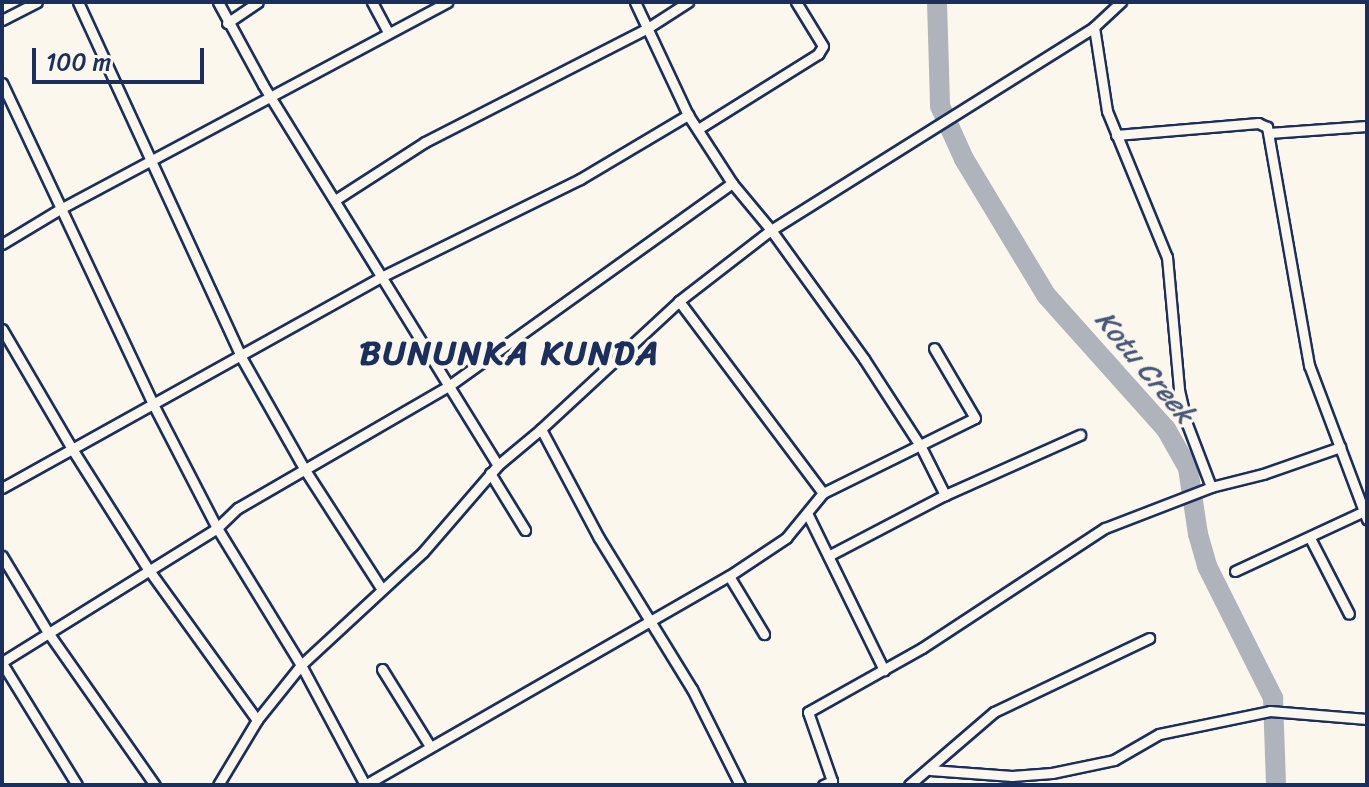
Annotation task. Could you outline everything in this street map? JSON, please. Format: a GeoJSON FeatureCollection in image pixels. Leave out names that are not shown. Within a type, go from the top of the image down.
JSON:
{"type":"FeatureCollection","features":[{"type":"Feature","properties":{"kind":"street"},"geometry":{"type":"LineString","coordinates":[[2,20],[37,2]]}},
{"type":"Feature","properties":{"kind":"street"},"geometry":{"type":"LineString","coordinates":[[78,2],[154,161],[241,357],[305,470],[381,588]]}},
{"type":"Feature","properties":{"kind":"street"},"geometry":{"type":"LineString","coordinates":[[218,2],[271,98],[498,465]]}},
{"type":"Feature","properties":{"kind":"street"},"geometry":{"type":"LineString","coordinates":[[227,23],[258,2]]}},
{"type":"Feature","properties":{"kind":"street"},"geometry":{"type":"LineString","coordinates":[[372,2],[388,32]]}},
{"type":"Feature","properties":{"kind":"street"},"geometry":{"type":"LineString","coordinates":[[2,244],[60,209],[447,2]]}},
{"type":"Feature","properties":{"kind":"street"},"geometry":{"type":"LineString","coordinates":[[635,2],[688,115],[732,183],[771,230],[864,359],[921,447],[945,495]]}},
{"type":"Feature","properties":{"kind":"street"},"geometry":{"type":"LineString","coordinates":[[335,200],[425,142],[646,29],[688,2]]}},
{"type":"Feature","properties":{"kind":"street"},"geometry":{"type":"LineString","coordinates":[[698,129],[818,54],[823,46],[796,2]]}},
{"type":"Feature","properties":{"kind":"street"},"geometry":{"type":"LineString","coordinates":[[218,785],[257,720],[301,665],[423,552],[498,465],[679,301],[771,230],[1094,27],[1121,2]]}},
{"type":"Feature","properties":{"kind":"street"},"geometry":{"type":"LineString","coordinates":[[1094,27],[1102,93],[1116,135],[1167,257],[1179,390],[1187,424],[1211,487]]}},
{"type":"Feature","properties":{"kind":"street"},"geometry":{"type":"LineString","coordinates":[[2,83],[154,406],[217,528],[301,665],[365,785],[729,576],[786,538],[823,493],[975,418],[934,348]]}},
{"type":"Feature","properties":{"kind":"street"},"geometry":{"type":"LineString","coordinates":[[2,488],[381,277],[580,179],[688,115]]}},
{"type":"Feature","properties":{"kind":"street"},"geometry":{"type":"LineString","coordinates":[[1116,135],[1258,123],[1265,124],[1269,133],[1303,338],[1366,515],[1235,571]]}},
{"type":"Feature","properties":{"kind":"street"},"geometry":{"type":"LineString","coordinates":[[1269,133],[1367,126]]}},
{"type":"Feature","properties":{"kind":"street"},"geometry":{"type":"LineString","coordinates":[[77,785],[2,663],[47,631],[217,528],[238,508],[450,385],[732,183]]}},
{"type":"Feature","properties":{"kind":"street"},"geometry":{"type":"LineString","coordinates":[[679,301],[823,493]]}},
{"type":"Feature","properties":{"kind":"street"},"geometry":{"type":"LineString","coordinates":[[2,329],[72,449],[148,569],[257,720]]}},
{"type":"Feature","properties":{"kind":"street"},"geometry":{"type":"LineString","coordinates":[[541,429],[599,538],[692,689],[740,785]]}},
{"type":"Feature","properties":{"kind":"street"},"geometry":{"type":"LineString","coordinates":[[830,555],[945,495],[1080,435]]}},
{"type":"Feature","properties":{"kind":"street"},"geometry":{"type":"LineString","coordinates":[[823,785],[832,781],[808,712],[884,670],[1128,516],[1340,447]]}},
{"type":"Feature","properties":{"kind":"street"},"geometry":{"type":"LineString","coordinates":[[490,473],[525,530]]}},
{"type":"Feature","properties":{"kind":"street"},"geometry":{"type":"LineString","coordinates":[[808,515],[884,670]]}},
{"type":"Feature","properties":{"kind":"street"},"geometry":{"type":"LineString","coordinates":[[1310,538],[1349,614]]}},
{"type":"Feature","properties":{"kind":"street"},"geometry":{"type":"LineString","coordinates":[[2,556],[47,631],[155,785]]}},
{"type":"Feature","properties":{"kind":"street"},"geometry":{"type":"LineString","coordinates":[[729,576],[764,634]]}},
{"type":"Feature","properties":{"kind":"street"},"geometry":{"type":"LineString","coordinates":[[912,784],[994,712],[1149,638]]}},
{"type":"Feature","properties":{"kind":"street"},"geometry":{"type":"LineString","coordinates":[[382,669],[430,746]]}},
{"type":"Feature","properties":{"kind":"street"},"geometry":{"type":"LineString","coordinates":[[930,770],[1012,776],[1097,765],[1114,760],[1159,734],[1274,710],[1367,719]]}},
{"type":"Feature","properties":{"kind":"street"},"geometry":{"type":"LineString","coordinates":[[1012,776],[1019,785]]}},
{"type":"Feature","properties":{"kind":"waterway","name":"Kotu Creek"},"geometry":{"type":"LineString","coordinates":[[937,2],[940,106],[964,159],[1046,295],[1166,429],[1188,468],[1198,534],[1207,566],[1273,698],[1276,785]]}},
{"type":"Feature","properties":{"kind":"district","name":"BUNUNKA KUNDA"},"geometry":{"type":"Point","coordinates":[510,354]}}]}
